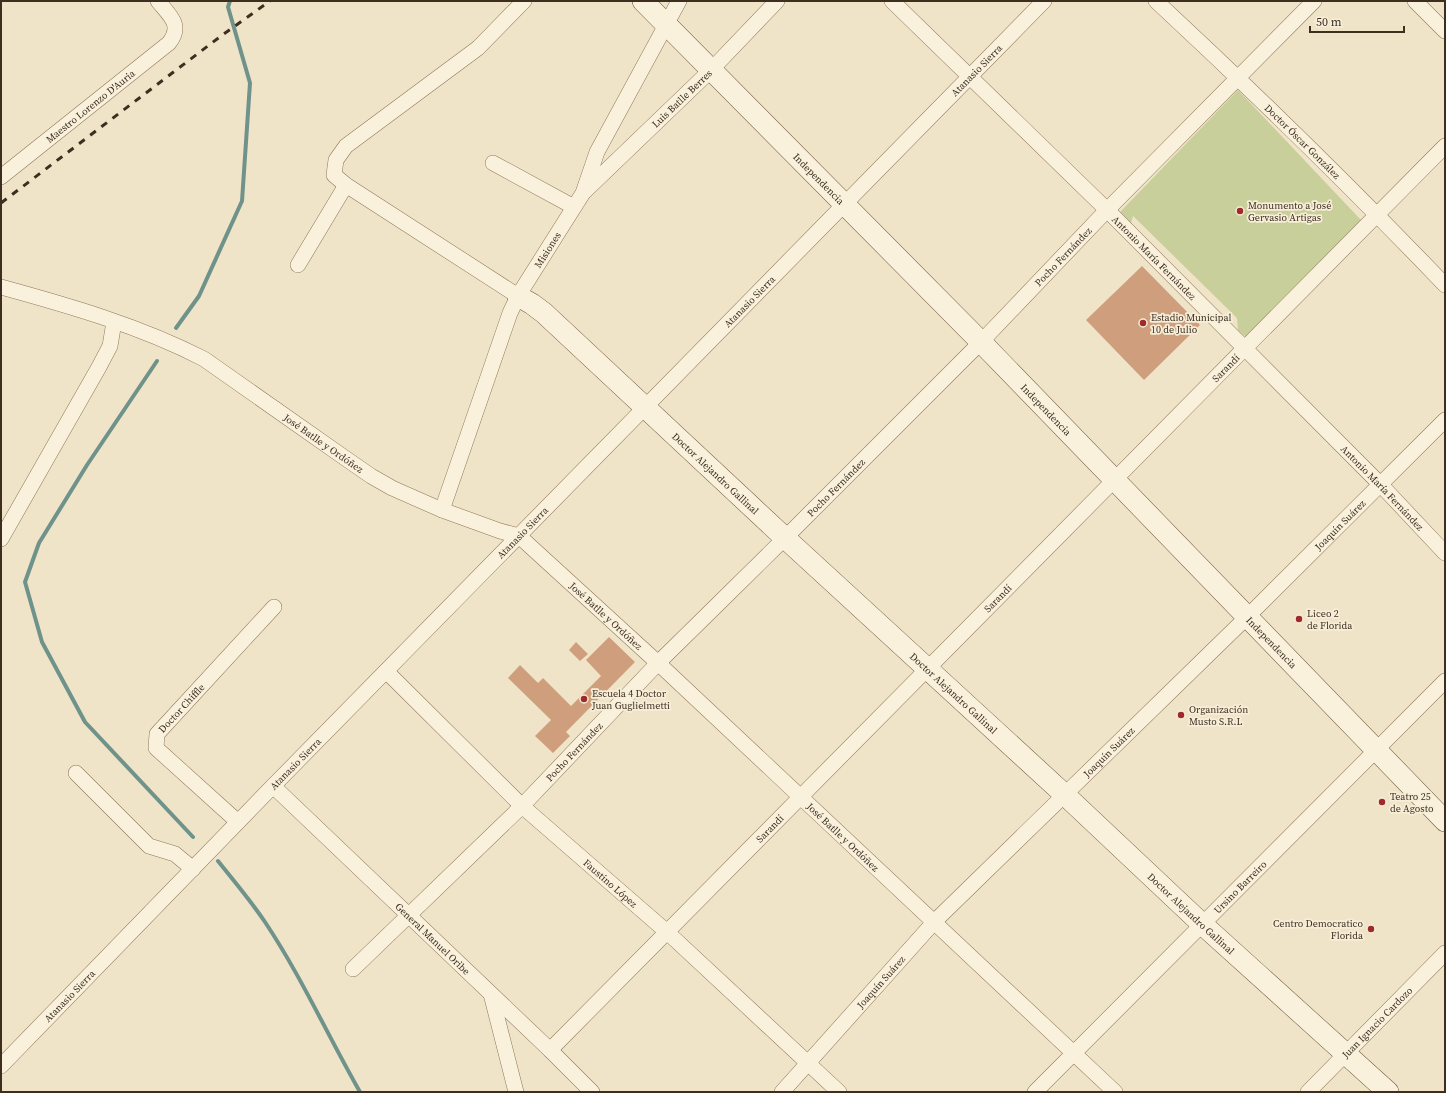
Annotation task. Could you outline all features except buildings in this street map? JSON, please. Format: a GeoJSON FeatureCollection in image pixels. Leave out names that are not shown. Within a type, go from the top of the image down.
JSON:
{"type":"FeatureCollection","features":[{"type":"Feature","properties":{"kind":"street","name":"Maestro Lorenzo D'Auria"},"geometry":{"type":"LineString","coordinates":[[1,177],[163,49],[176,32],[173,20],[158,1]]}},
{"type":"Feature","properties":{"kind":"street"},"geometry":{"type":"LineString","coordinates":[[518,296],[334,175],[336,160],[346,146],[478,48],[524,1]]}},
{"type":"Feature","properties":{"kind":"street","name":"Independencia"},"geometry":{"type":"LineString","coordinates":[[643,1],[981,342],[1445,821]]}},
{"type":"Feature","properties":{"kind":"street","name":"Misiones"},"geometry":{"type":"LineString","coordinates":[[442,510],[505,325],[518,296],[583,193],[597,152],[679,1]]}},
{"type":"Feature","properties":{"kind":"street","name":"Luis Batlle Berres"},"geometry":{"type":"LineString","coordinates":[[583,193],[711,70],[777,1]]}},
{"type":"Feature","properties":{"kind":"street","name":"Antonio María Fernández"},"geometry":{"type":"LineString","coordinates":[[892,1],[1107,210],[1246,348],[1381,485],[1445,553]]}},
{"type":"Feature","properties":{"kind":"street","name":"Atanasio Sierra"},"geometry":{"type":"LineString","coordinates":[[4,1057],[193,869],[1044,1]]}},
{"type":"Feature","properties":{"kind":"street","name":"Doctor Óscar González"},"geometry":{"type":"LineString","coordinates":[[1156,1],[1239,78],[1377,214],[1445,284]]}},
{"type":"Feature","properties":{"kind":"street","name":"Pocho Fernández"},"geometry":{"type":"LineString","coordinates":[[353,969],[522,806],[658,663],[981,342],[1107,210],[1314,1]]}},
{"type":"Feature","properties":{"kind":"street"},"geometry":{"type":"LineString","coordinates":[[1415,1],[1445,31]]}},
{"type":"Feature","properties":{"kind":"street","name":"Sarandí"},"geometry":{"type":"LineString","coordinates":[[550,1050],[1445,146]]}},
{"type":"Feature","properties":{"kind":"street"},"geometry":{"type":"LineString","coordinates":[[493,164],[574,208]]}},
{"type":"Feature","properties":{"kind":"street"},"geometry":{"type":"LineString","coordinates":[[298,265],[346,184]]}},
{"type":"Feature","properties":{"kind":"street","name":"José Batlle y Ordóñez"},"geometry":{"type":"LineString","coordinates":[[1,287],[58,303],[114,322],[161,339],[204,359],[371,476],[410,497],[442,510],[500,531],[519,536],[658,663],[935,921],[1115,1092]]}},
{"type":"Feature","properties":{"kind":"street","name":"Doctor Alejandro Gallinal"},"geometry":{"type":"LineString","coordinates":[[518,296],[544,313],[785,538],[1065,795],[1202,924],[1388,1092]]}},
{"type":"Feature","properties":{"kind":"street"},"geometry":{"type":"LineString","coordinates":[[1,539],[100,367],[110,346],[114,322]]}},
{"type":"Feature","properties":{"kind":"street","name":"Joaquín Suárez"},"geometry":{"type":"LineString","coordinates":[[782,1092],[935,921],[1381,485],[1445,420]]}},
{"type":"Feature","properties":{"kind":"street","name":"Doctor Chiffle"},"geometry":{"type":"LineString","coordinates":[[238,822],[156,748],[157,734],[274,607]]}},
{"type":"Feature","properties":{"kind":"street","name":"Faustino López"},"geometry":{"type":"LineString","coordinates":[[386,671],[522,806],[666,932],[839,1092]]}},
{"type":"Feature","properties":{"kind":"street","name":"Ursino Barreiro"},"geometry":{"type":"LineString","coordinates":[[1035,1092],[1445,680]]}},
{"type":"Feature","properties":{"kind":"street"},"geometry":{"type":"LineString","coordinates":[[76,773],[149,846],[175,854],[193,869]]}},
{"type":"Feature","properties":{"kind":"street","name":"General Manuel Oribe"},"geometry":{"type":"LineString","coordinates":[[273,786],[550,1050],[592,1092]]}},
{"type":"Feature","properties":{"kind":"street","name":"Juan Ignacio Cardozo"},"geometry":{"type":"LineString","coordinates":[[1308,1092],[1445,953]]}},
{"type":"Feature","properties":{"kind":"street"},"geometry":{"type":"LineString","coordinates":[[491,994],[516,1092]]}},
{"type":"Feature","properties":{"kind":"green space"},"geometry":{"type":"Polygon","coordinates":[[[1238,90],[1361,220],[1246,337],[1238,330],[1237,318],[1133,216],[1131,224],[1120,212],[1238,90]]]}},
{"type":"Feature","properties":{"kind":"waterway"},"geometry":{"type":"LineString","coordinates":[[176,328],[199,296],[242,201],[250,83],[228,7],[230,1]]}},
{"type":"Feature","properties":{"kind":"waterway"},"geometry":{"type":"LineString","coordinates":[[157,361],[87,465],[39,543],[25,582],[42,642],[85,722],[193,837]]}},
{"type":"Feature","properties":{"kind":"waterway"},"geometry":{"type":"LineString","coordinates":[[218,861],[254,906],[291,963],[360,1092]]}},
{"type":"Feature","properties":{"kind":"railway"},"geometry":{"type":"LineString","coordinates":[[1,203],[221,36],[270,1]]}},
{"type":"Feature","properties":{"kind":"place","name":"Monumento a José Gervasio Artigas"},"geometry":{"type":"Point","coordinates":[1240,211]}},
{"type":"Feature","properties":{"kind":"place","name":"Estadio Municipal 10 de Julio"},"geometry":{"type":"Point","coordinates":[1143,323]}},
{"type":"Feature","properties":{"kind":"place","name":"Liceo 2 de Florida"},"geometry":{"type":"Point","coordinates":[1299,619]}},
{"type":"Feature","properties":{"kind":"place","name":"Escuela 4 Doctor Juan Guglielmetti"},"geometry":{"type":"Point","coordinates":[584,699]}},
{"type":"Feature","properties":{"kind":"place","name":"Organización Musto S.R.L"},"geometry":{"type":"Point","coordinates":[1181,715]}},
{"type":"Feature","properties":{"kind":"place","name":"Teatro 25 de Agosto"},"geometry":{"type":"Point","coordinates":[1382,802]}},
{"type":"Feature","properties":{"kind":"place","name":"Centro Democratico Florida"},"geometry":{"type":"Point","coordinates":[1371,929]}}]}
